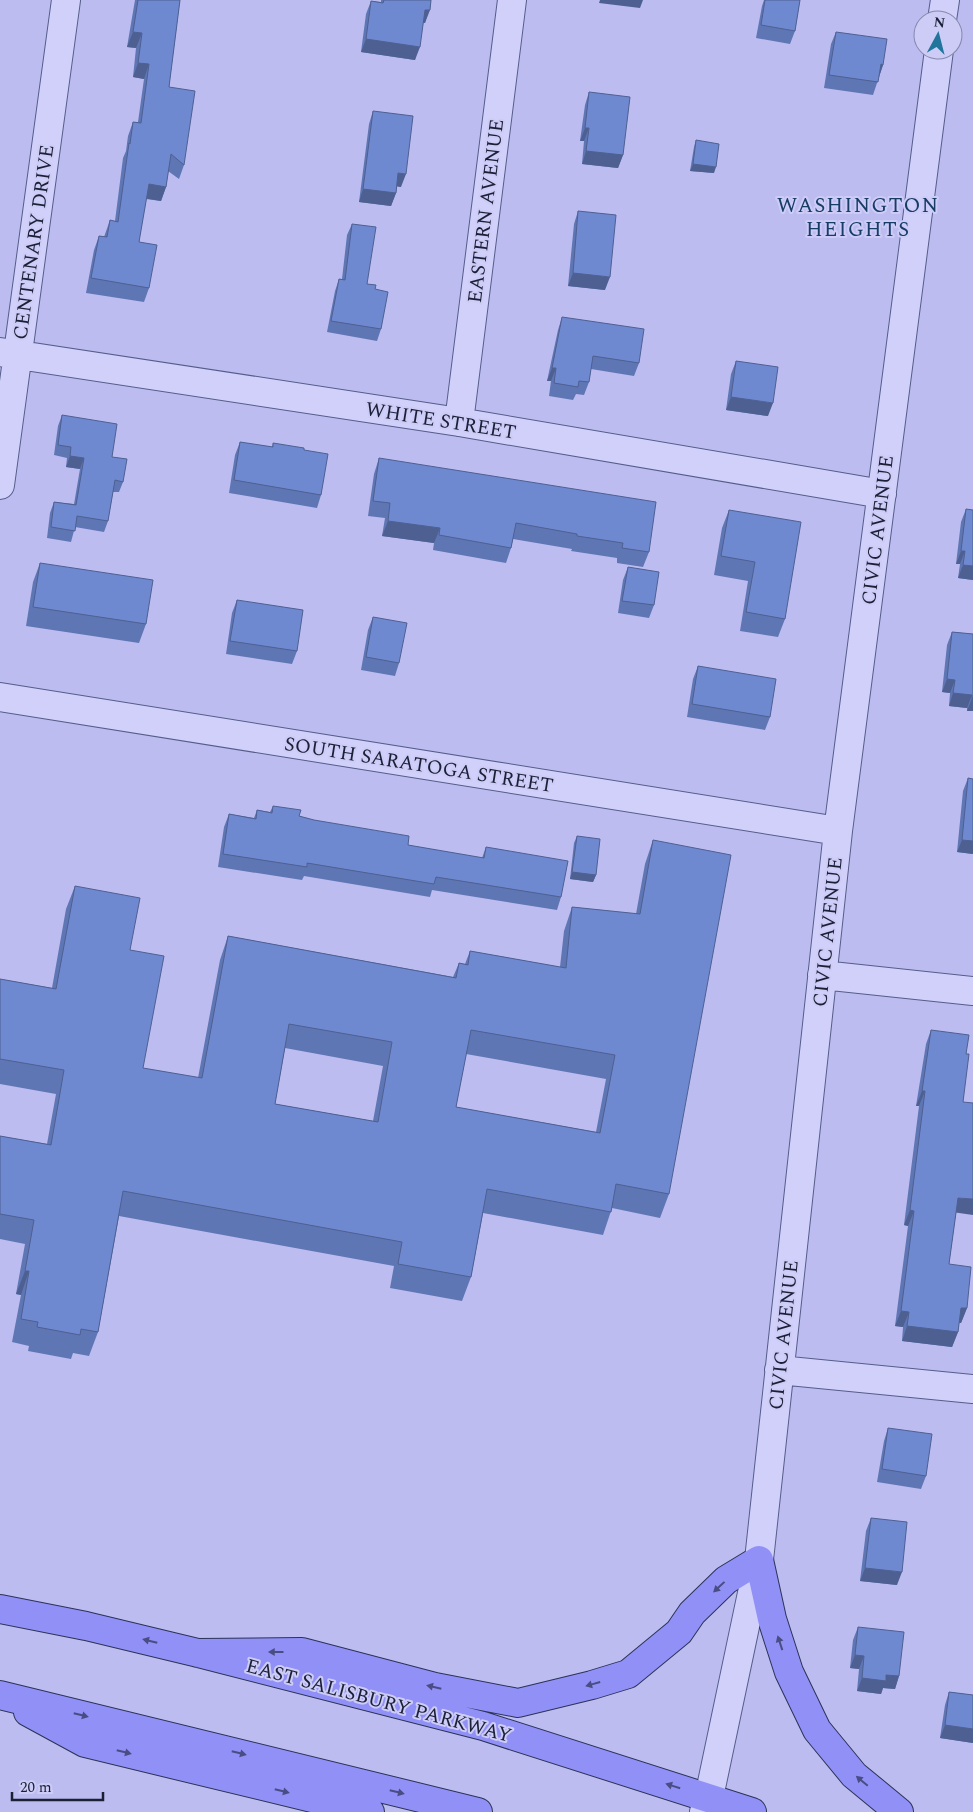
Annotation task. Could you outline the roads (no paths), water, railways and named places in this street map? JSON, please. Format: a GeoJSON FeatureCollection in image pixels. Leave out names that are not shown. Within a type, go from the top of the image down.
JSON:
{"type":"FeatureCollection","features":[{"type":"Feature","properties":{"kind":"main road"},"geometry":{"type":"LineString","coordinates":[[198,1653],[302,1652],[435,1687],[518,1703],[628,1674],[679,1632],[692,1613],[726,1580],[759,1560],[772,1619],[789,1672],[817,1730],[854,1774],[900,1812]]}},
{"type":"Feature","properties":{"kind":"main road","name":"EAST SALISBURY PARKWAY"},"geometry":{"type":"LineString","coordinates":[[0,1609],[86,1626],[198,1653],[483,1726],[706,1804],[752,1812]]}},
{"type":"Feature","properties":{"kind":"main road"},"geometry":{"type":"LineString","coordinates":[[0,1696],[85,1743],[370,1812]]}},
{"type":"Feature","properties":{"kind":"main road"},"geometry":{"type":"LineString","coordinates":[[0,1696],[478,1812]]}},
{"type":"Feature","properties":{"kind":"street","name":"CENTENARY DRIVE"},"geometry":{"type":"LineString","coordinates":[[0,485],[9,353],[66,0]]}},
{"type":"Feature","properties":{"kind":"street","name":"EASTERN AVENUE"},"geometry":{"type":"LineString","coordinates":[[459,422],[512,0]]}},
{"type":"Feature","properties":{"kind":"street","name":"CIVIC AVENUE"},"geometry":{"type":"LineString","coordinates":[[706,1804],[759,1560],[838,831],[937,60]]}},
{"type":"Feature","properties":{"kind":"street","name":"WHITE STREET"},"geometry":{"type":"LineString","coordinates":[[9,353],[459,422],[882,494]]}},
{"type":"Feature","properties":{"kind":"street","name":"SOUTH SARATOGA STREET"},"geometry":{"type":"LineString","coordinates":[[0,697],[838,831]]}},
{"type":"Feature","properties":{"kind":"street"},"geometry":{"type":"LineString","coordinates":[[822,975],[973,991]]}},
{"type":"Feature","properties":{"kind":"street"},"geometry":{"type":"LineString","coordinates":[[779,1370],[973,1389]]}},
{"type":"Feature","properties":{"kind":"district","name":"WASHINGTON HEIGHTS"},"geometry":{"type":"Point","coordinates":[858,217]}}]}
